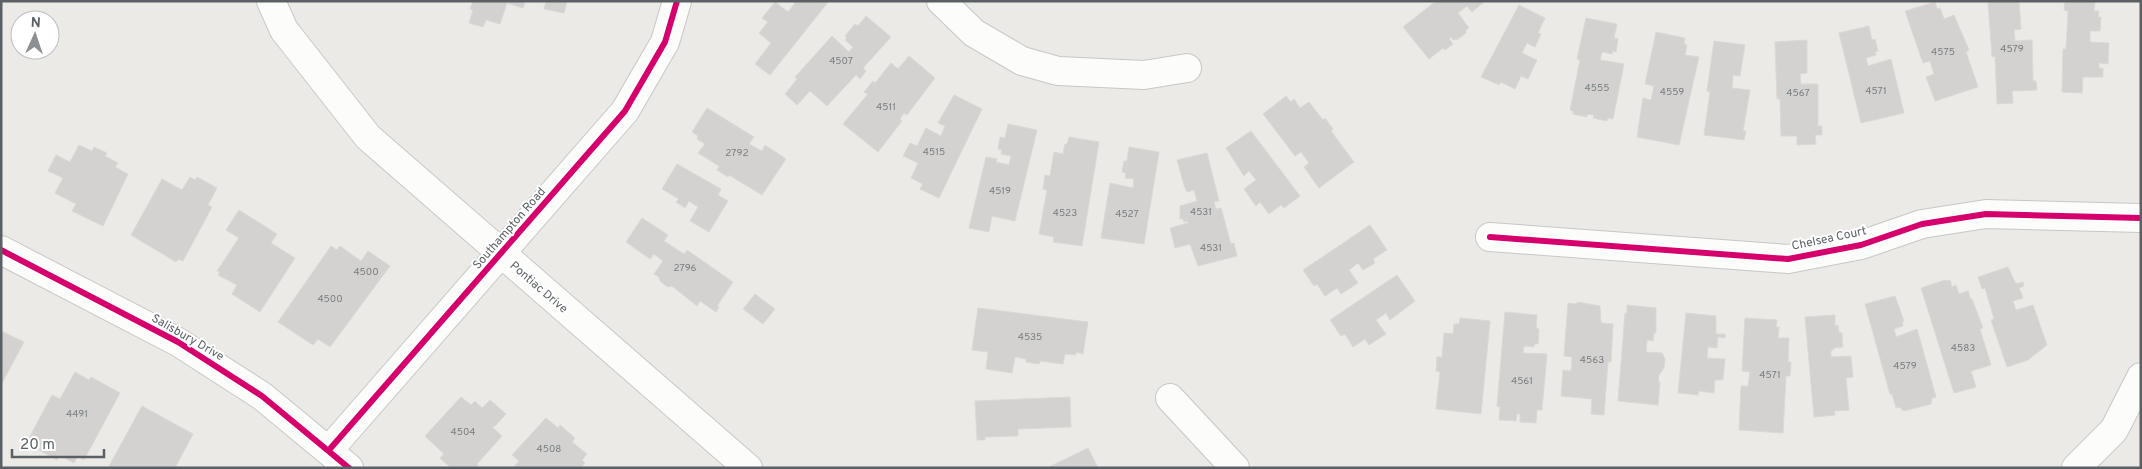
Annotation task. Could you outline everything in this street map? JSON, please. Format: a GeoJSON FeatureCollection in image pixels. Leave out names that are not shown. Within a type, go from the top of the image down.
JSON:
{"type":"FeatureCollection","features":[{"type":"Feature","properties":{"kind":"street","name":"Pontiac Drive"},"geometry":{"type":"LineString","coordinates":[[271,1],[284,30],[368,137],[748,468]]}},
{"type":"Feature","properties":{"kind":"street","name":"Southampton Road"},"geometry":{"type":"LineString","coordinates":[[329,450],[502,255],[625,111],[665,42],[677,1]]}},
{"type":"Feature","properties":{"kind":"street"},"geometry":{"type":"LineString","coordinates":[[941,1],[974,33],[1022,61],[1058,71],[1144,75],[1188,68]]}},
{"type":"Feature","properties":{"kind":"street","name":"Chelsea Court"},"geometry":{"type":"LineString","coordinates":[[1490,237],[1788,259],[1861,245],[1922,224],[1986,214],[2141,218]]}},
{"type":"Feature","properties":{"kind":"street","name":"Salisbury Drive"},"geometry":{"type":"LineString","coordinates":[[1,250],[178,342],[262,396],[349,468]]}},
{"type":"Feature","properties":{"kind":"street"},"geometry":{"type":"LineString","coordinates":[[2076,468],[2114,430],[2141,377]]}},
{"type":"Feature","properties":{"kind":"street"},"geometry":{"type":"LineString","coordinates":[[1170,398],[1235,468]]}},
{"type":"Feature","properties":{"kind":"building"},"geometry":{"type":"Polygon","coordinates":[[[473,1],[525,1],[523,8],[507,3],[500,24],[486,20],[483,27],[469,23],[473,10],[470,9],[473,1]]]}},
{"type":"Feature","properties":{"kind":"building"},"geometry":{"type":"Polygon","coordinates":[[[546,1],[567,1],[564,13],[544,9],[546,1]]]}},
{"type":"Feature","properties":{"kind":"building"},"geometry":{"type":"Polygon","coordinates":[[[792,1],[829,1],[770,75],[755,64],[771,43],[759,33],[768,22],[762,18],[775,2],[788,12],[795,3],[792,1]]]}},
{"type":"Feature","properties":{"kind":"building"},"geometry":{"type":"Polygon","coordinates":[[[1436,1],[1485,1],[1472,12],[1467,6],[1458,13],[1469,28],[1466,30],[1466,33],[1458,39],[1453,40],[1451,37],[1449,39],[1453,44],[1445,50],[1443,48],[1429,59],[1403,27],[1436,1]]]}},
{"type":"Feature","properties":{"kind":"building"},"geometry":{"type":"Polygon","coordinates":[[[1988,1],[2019,1],[2021,29],[2014,30],[2015,41],[2032,40],[2033,81],[2036,81],[2037,90],[2012,91],[2013,103],[1997,104],[1995,56],[1992,57],[1988,1]]]}},
{"type":"Feature","properties":{"kind":"building"},"geometry":{"type":"Polygon","coordinates":[[[2065,1],[2095,1],[2094,11],[2099,11],[2098,17],[2101,17],[2100,31],[2090,31],[2090,42],[2109,43],[2108,64],[2099,63],[2099,68],[2103,68],[2103,77],[2083,77],[2082,93],[2062,92],[2063,49],[2066,49],[2068,11],[2064,10],[2065,1]]]}},
{"type":"Feature","properties":{"kind":"building"},"geometry":{"type":"Polygon","coordinates":[[[1935,2],[1937,9],[1940,8],[1944,19],[1954,15],[1969,50],[1966,52],[1978,87],[1935,101],[1926,77],[1934,74],[1930,61],[1923,63],[1905,11],[1935,2]]]}},
{"type":"Feature","properties":{"kind":"building"},"geometry":{"type":"Polygon","coordinates":[[[1519,5],[1545,18],[1538,33],[1541,34],[1535,47],[1527,43],[1522,53],[1537,60],[1528,79],[1521,76],[1515,89],[1501,82],[1499,85],[1481,77],[1519,5]]]}},
{"type":"Feature","properties":{"kind":"building"},"geometry":{"type":"Polygon","coordinates":[[[866,16],[891,37],[863,68],[866,71],[860,79],[856,75],[827,106],[810,91],[797,105],[785,94],[797,79],[795,77],[832,36],[849,52],[853,47],[845,40],[847,38],[845,36],[855,24],[858,26],[866,16]]]}},
{"type":"Feature","properties":{"kind":"building"},"geometry":{"type":"Polygon","coordinates":[[[1586,18],[1617,24],[1614,38],[1618,39],[1616,52],[1613,51],[1612,54],[1602,52],[1600,60],[1624,64],[1613,119],[1608,118],[1607,121],[1593,118],[1594,115],[1587,114],[1587,117],[1573,114],[1573,111],[1570,110],[1580,60],[1577,59],[1586,18]]]}},
{"type":"Feature","properties":{"kind":"building"},"geometry":{"type":"Polygon","coordinates":[[[1869,26],[1872,40],[1875,39],[1878,51],[1875,52],[1876,55],[1866,58],[1868,66],[1891,59],[1904,113],[1861,123],[1839,33],[1869,26]]]}},
{"type":"Feature","properties":{"kind":"building"},"geometry":{"type":"Polygon","coordinates":[[[1656,32],[1685,38],[1684,44],[1687,45],[1685,55],[1699,57],[1679,145],[1637,137],[1643,98],[1651,100],[1654,86],[1645,84],[1656,32]]]}},
{"type":"Feature","properties":{"kind":"building"},"geometry":{"type":"Polygon","coordinates":[[[1807,40],[1807,73],[1800,74],[1801,84],[1818,84],[1818,126],[1822,126],[1822,135],[1815,135],[1816,144],[1797,145],[1797,136],[1781,136],[1780,99],[1777,99],[1775,42],[1807,40]]]}},
{"type":"Feature","properties":{"kind":"building"},"geometry":{"type":"Polygon","coordinates":[[[1714,41],[1745,45],[1740,76],[1733,75],[1732,88],[1750,90],[1743,131],[1746,131],[1744,140],[1704,135],[1710,92],[1707,91],[1714,41]]]}},
{"type":"Feature","properties":{"kind":"building"},"geometry":{"type":"Polygon","coordinates":[[[909,56],[935,78],[907,115],[904,113],[900,119],[902,121],[878,152],[843,124],[868,94],[864,92],[873,81],[875,83],[891,63],[898,69],[909,56]]]}},
{"type":"Feature","properties":{"kind":"building"},"geometry":{"type":"Polygon","coordinates":[[[954,95],[982,109],[939,198],[920,189],[923,184],[911,178],[918,163],[903,156],[910,143],[917,146],[926,128],[941,136],[945,126],[938,123],[954,95]]]}},
{"type":"Feature","properties":{"kind":"building"},"geometry":{"type":"Polygon","coordinates":[[[1286,96],[1291,102],[1294,99],[1300,108],[1309,102],[1323,120],[1325,118],[1333,129],[1331,131],[1354,162],[1319,188],[1304,167],[1309,163],[1301,152],[1295,156],[1263,114],[1286,96]]]}},
{"type":"Feature","properties":{"kind":"building"},"geometry":{"type":"Polygon","coordinates":[[[707,108],[754,137],[749,144],[762,151],[765,145],[786,159],[762,195],[717,170],[719,166],[698,153],[705,144],[697,139],[698,136],[692,132],[707,108]]]}},
{"type":"Feature","properties":{"kind":"building"},"geometry":{"type":"Polygon","coordinates":[[[1008,124],[1037,130],[1015,221],[992,216],[989,232],[969,228],[986,157],[997,159],[996,162],[1009,165],[1011,156],[1001,154],[1002,150],[998,149],[1000,137],[1005,138],[1008,124]]]}},
{"type":"Feature","properties":{"kind":"building"},"geometry":{"type":"Polygon","coordinates":[[[1251,131],[1300,196],[1284,208],[1281,205],[1269,214],[1260,202],[1256,206],[1244,189],[1256,180],[1249,171],[1244,176],[1226,148],[1251,131]]]}},
{"type":"Feature","properties":{"kind":"building"},"geometry":{"type":"Polygon","coordinates":[[[1069,137],[1099,142],[1082,246],[1053,242],[1054,237],[1039,234],[1047,190],[1043,189],[1045,175],[1050,176],[1054,152],[1063,154],[1069,137]]]}},
{"type":"Feature","properties":{"kind":"building"},"geometry":{"type":"Polygon","coordinates":[[[79,145],[92,151],[94,147],[107,153],[105,156],[118,163],[115,167],[128,174],[103,226],[72,211],[76,204],[55,193],[63,178],[48,171],[56,155],[70,162],[79,145]]]}},
{"type":"Feature","properties":{"kind":"building"},"geometry":{"type":"Polygon","coordinates":[[[1129,147],[1159,152],[1144,244],[1101,238],[1110,183],[1133,188],[1134,179],[1125,178],[1126,173],[1122,172],[1124,161],[1127,161],[1129,147]]]}},
{"type":"Feature","properties":{"kind":"building"},"geometry":{"type":"Polygon","coordinates":[[[1207,153],[1219,201],[1214,202],[1216,209],[1221,208],[1231,244],[1234,243],[1237,256],[1198,266],[1190,244],[1175,248],[1170,228],[1188,223],[1188,221],[1184,222],[1183,219],[1180,219],[1180,206],[1197,201],[1194,190],[1187,192],[1177,160],[1207,153]]]}},
{"type":"Feature","properties":{"kind":"building"},"geometry":{"type":"Polygon","coordinates":[[[677,164],[721,189],[718,195],[728,201],[709,232],[690,221],[698,207],[689,201],[685,208],[676,202],[679,199],[662,189],[677,164]]]}},
{"type":"Feature","properties":{"kind":"building"},"geometry":{"type":"Polygon","coordinates":[[[190,177],[195,180],[197,177],[217,188],[208,205],[212,207],[183,261],[178,259],[176,262],[131,235],[162,179],[182,190],[190,177]]]}},
{"type":"Feature","properties":{"kind":"building"},"geometry":{"type":"Polygon","coordinates":[[[239,210],[277,234],[271,243],[295,258],[260,312],[232,294],[237,285],[218,275],[220,272],[217,271],[239,238],[226,230],[239,210]]]}},
{"type":"Feature","properties":{"kind":"building"},"geometry":{"type":"Polygon","coordinates":[[[642,218],[668,235],[664,241],[684,254],[687,250],[733,282],[717,306],[719,307],[716,312],[700,301],[697,306],[672,286],[668,287],[660,281],[659,277],[654,274],[663,261],[654,254],[650,259],[626,242],[642,218]]]}},
{"type":"Feature","properties":{"kind":"building"},"geometry":{"type":"Polygon","coordinates":[[[1370,225],[1387,250],[1373,259],[1375,263],[1363,270],[1358,263],[1349,270],[1358,283],[1341,294],[1337,288],[1325,296],[1317,284],[1314,286],[1303,270],[1370,225]]]}},
{"type":"Feature","properties":{"kind":"building"},"geometry":{"type":"Polygon","coordinates":[[[331,246],[337,250],[340,246],[361,261],[368,251],[390,266],[330,347],[318,339],[313,345],[278,322],[331,246]]]}},
{"type":"Feature","properties":{"kind":"building"},"geometry":{"type":"Polygon","coordinates":[[[2008,267],[2016,284],[2023,282],[2024,286],[2019,288],[2023,298],[2013,301],[2016,310],[2033,305],[2047,345],[2028,360],[2007,367],[1991,320],[1994,319],[1985,288],[1982,289],[1978,277],[2008,267]]]}},
{"type":"Feature","properties":{"kind":"building"},"geometry":{"type":"Polygon","coordinates":[[[1397,275],[1415,301],[1390,320],[1386,313],[1376,320],[1386,334],[1369,345],[1365,339],[1353,347],[1345,334],[1341,336],[1330,320],[1397,275]]]}},
{"type":"Feature","properties":{"kind":"building"},"geometry":{"type":"Polygon","coordinates":[[[1950,280],[1952,287],[1956,285],[1959,294],[1968,291],[1983,328],[1980,329],[1991,365],[1971,371],[1976,387],[1954,393],[1921,288],[1950,280]]]}},
{"type":"Feature","properties":{"kind":"building"},"geometry":{"type":"Polygon","coordinates":[[[755,294],[775,309],[763,324],[743,309],[755,294]]]}},
{"type":"Feature","properties":{"kind":"building"},"geometry":{"type":"Polygon","coordinates":[[[1895,296],[1904,321],[1902,322],[1903,326],[1894,329],[1896,337],[1917,329],[1936,397],[1932,398],[1931,404],[1904,411],[1899,407],[1896,408],[1892,394],[1890,394],[1865,304],[1895,296]]]}},
{"type":"Feature","properties":{"kind":"building"},"geometry":{"type":"Polygon","coordinates":[[[1577,302],[1600,306],[1601,323],[1613,324],[1611,362],[1608,362],[1604,415],[1591,414],[1592,399],[1561,396],[1563,370],[1571,371],[1572,357],[1564,356],[1568,303],[1577,304],[1577,302]]]}},
{"type":"Feature","properties":{"kind":"building"},"geometry":{"type":"Polygon","coordinates":[[[1627,305],[1656,308],[1656,333],[1654,333],[1653,341],[1647,340],[1646,352],[1662,353],[1665,359],[1664,368],[1659,375],[1658,405],[1618,401],[1627,305]]]}},
{"type":"Feature","properties":{"kind":"building"},"geometry":{"type":"Polygon","coordinates":[[[978,308],[1088,322],[1083,354],[1076,352],[1076,355],[1065,354],[1063,364],[1040,361],[1039,364],[1026,362],[1026,359],[1015,357],[1012,373],[986,369],[988,352],[972,350],[978,308]]]}},
{"type":"Feature","properties":{"kind":"building"},"geometry":{"type":"Polygon","coordinates":[[[1505,312],[1537,315],[1536,328],[1539,329],[1538,344],[1535,344],[1534,347],[1524,346],[1523,353],[1547,354],[1542,410],[1537,410],[1536,423],[1520,422],[1520,414],[1517,414],[1516,421],[1499,420],[1500,407],[1497,406],[1505,312]]]}},
{"type":"Feature","properties":{"kind":"building"},"geometry":{"type":"Polygon","coordinates":[[[1686,313],[1716,316],[1716,334],[1725,334],[1725,338],[1718,337],[1717,348],[1708,347],[1707,358],[1725,359],[1723,380],[1715,380],[1714,393],[1699,391],[1698,395],[1678,393],[1686,313]]]}},
{"type":"Feature","properties":{"kind":"building"},"geometry":{"type":"Polygon","coordinates":[[[1835,315],[1835,326],[1838,325],[1839,332],[1842,333],[1843,347],[1835,348],[1831,351],[1831,357],[1851,356],[1853,377],[1846,378],[1849,410],[1834,411],[1835,415],[1814,417],[1805,317],[1835,315]]]}},
{"type":"Feature","properties":{"kind":"building"},"geometry":{"type":"Polygon","coordinates":[[[1460,318],[1490,321],[1481,414],[1436,409],[1440,372],[1436,371],[1437,357],[1442,357],[1444,333],[1453,334],[1454,324],[1459,324],[1460,318]]]}},
{"type":"Feature","properties":{"kind":"building"},"geometry":{"type":"Polygon","coordinates":[[[1745,318],[1777,320],[1776,327],[1779,327],[1778,338],[1789,338],[1788,362],[1791,362],[1790,376],[1786,376],[1783,433],[1739,430],[1741,386],[1748,386],[1750,372],[1742,371],[1745,318]]]}},
{"type":"Feature","properties":{"kind":"building"},"geometry":{"type":"Polygon","coordinates":[[[1,331],[24,342],[1,385],[1,331]]]}},
{"type":"Feature","properties":{"kind":"building"},"geometry":{"type":"Polygon","coordinates":[[[75,372],[89,380],[91,377],[120,393],[84,460],[78,456],[74,463],[59,455],[57,460],[39,450],[41,447],[28,440],[52,395],[60,399],[75,372]]]}},
{"type":"Feature","properties":{"kind":"building"},"geometry":{"type":"Polygon","coordinates":[[[461,397],[471,405],[475,401],[482,408],[490,400],[506,414],[492,427],[502,436],[477,464],[476,468],[451,468],[440,458],[444,454],[425,436],[461,397]]]}},
{"type":"Feature","properties":{"kind":"building"},"geometry":{"type":"Polygon","coordinates":[[[1070,397],[1071,427],[1018,429],[1018,436],[985,437],[985,440],[977,440],[975,401],[1070,397]]]}},
{"type":"Feature","properties":{"kind":"building"},"geometry":{"type":"Polygon","coordinates":[[[142,406],[193,434],[175,468],[108,468],[142,406]]]}},
{"type":"Feature","properties":{"kind":"building"},"geometry":{"type":"Polygon","coordinates":[[[546,418],[558,428],[560,425],[575,438],[572,442],[587,454],[582,460],[585,463],[581,468],[513,468],[519,461],[512,455],[546,418]]]}},
{"type":"Feature","properties":{"kind":"building"},"geometry":{"type":"Polygon","coordinates":[[[1088,448],[1098,468],[1047,468],[1088,448]]]}},
{"type":"Feature","properties":{"kind":"cycle path"},"geometry":{"type":"LineString","coordinates":[[329,450],[625,111],[665,42],[677,1]]}},
{"type":"Feature","properties":{"kind":"cycle path"},"geometry":{"type":"LineString","coordinates":[[1490,237],[1788,259],[1861,245],[1922,224],[1986,214],[2141,218]]}},
{"type":"Feature","properties":{"kind":"cycle path"},"geometry":{"type":"LineString","coordinates":[[1,250],[178,342],[262,396],[349,468]]}}]}
